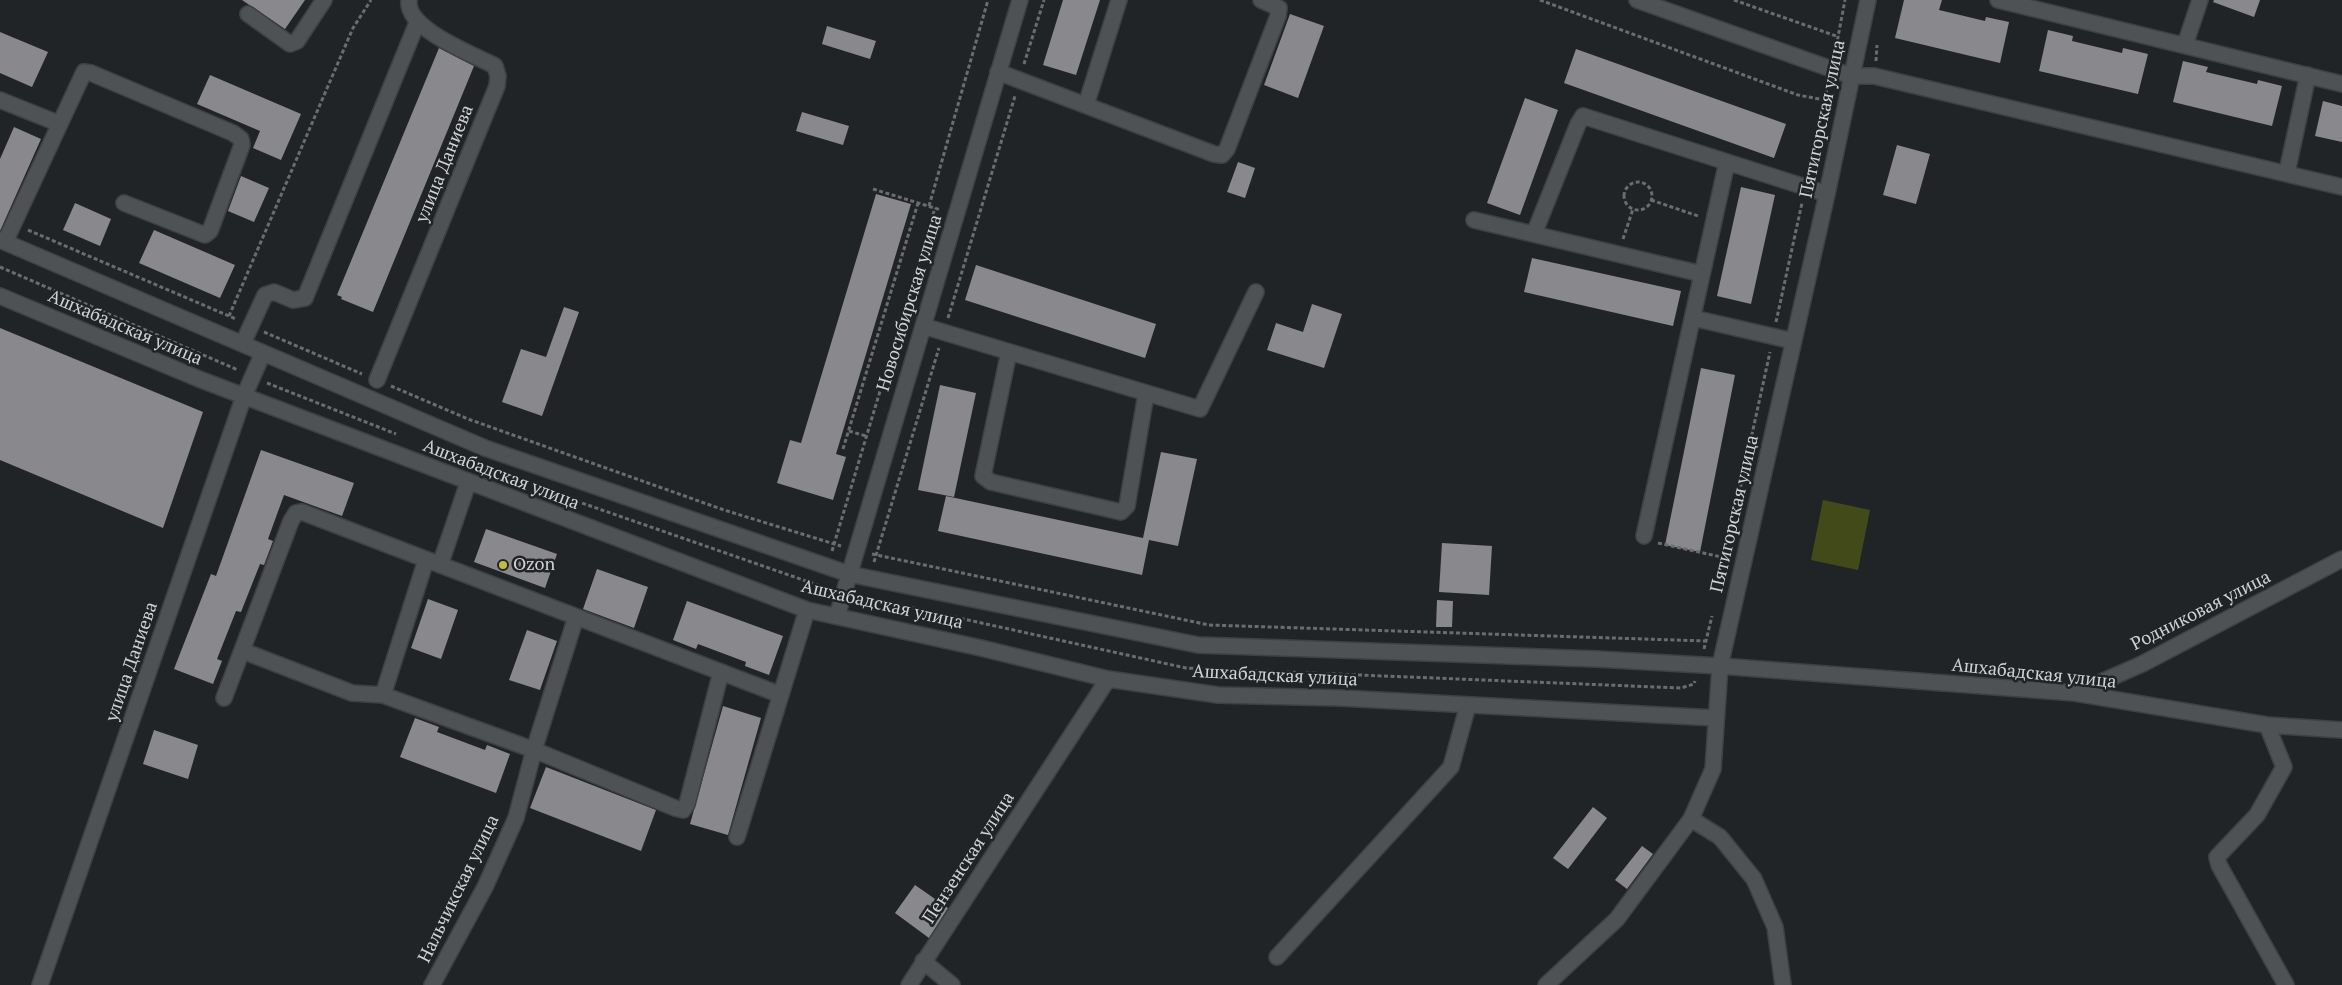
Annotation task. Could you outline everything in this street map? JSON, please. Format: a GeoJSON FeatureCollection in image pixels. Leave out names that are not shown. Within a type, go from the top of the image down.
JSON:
{"type":"FeatureCollection","features":[{"type":"Feature","properties":{"kind":"street"},"geometry":{"type":"LineString","coordinates":[[248,14],[290,44],[297,41],[324,0]]}},
{"type":"Feature","properties":{"kind":"street"},"geometry":{"type":"LineString","coordinates":[[243,343],[265,295],[274,292],[293,300],[305,298],[417,23],[409,0]]}},
{"type":"Feature","properties":{"kind":"street","name":"Новосибирская улица"},"geometry":{"type":"LineString","coordinates":[[837,616],[1020,0]]}},
{"type":"Feature","properties":{"kind":"street"},"geometry":{"type":"LineString","coordinates":[[1086,105],[1119,0]]}},
{"type":"Feature","properties":{"kind":"street"},"geometry":{"type":"LineString","coordinates":[[998,72],[1222,155],[1227,149],[1278,16],[1279,8],[1261,0]]}},
{"type":"Feature","properties":{"kind":"street"},"geometry":{"type":"LineString","coordinates":[[1637,0],[1851,76],[1874,76],[2287,172],[2342,187]]}},
{"type":"Feature","properties":{"kind":"street","name":"Пятигорская улица"},"geometry":{"type":"LineString","coordinates":[[1546,985],[1617,919],[1691,819],[1713,769],[1720,666],[1827,194],[1868,0]]}},
{"type":"Feature","properties":{"kind":"street"},"geometry":{"type":"LineString","coordinates":[[1998,0],[2342,84]]}},
{"type":"Feature","properties":{"kind":"street"},"geometry":{"type":"LineString","coordinates":[[2185,45],[2200,0]]}},
{"type":"Feature","properties":{"kind":"street","name":"улица Даниева"},"geometry":{"type":"LineString","coordinates":[[377,380],[497,86],[498,76],[495,66],[417,23]]}},
{"type":"Feature","properties":{"kind":"street"},"geometry":{"type":"LineString","coordinates":[[2,241],[14,224],[84,72],[91,73],[233,133],[241,139],[242,145],[210,231],[205,235],[124,203]]}},
{"type":"Feature","properties":{"kind":"street"},"geometry":{"type":"LineString","coordinates":[[2287,172],[2308,75]]}},
{"type":"Feature","properties":{"kind":"street"},"geometry":{"type":"LineString","coordinates":[[0,100],[60,124]]}},
{"type":"Feature","properties":{"kind":"street"},"geometry":{"type":"LineString","coordinates":[[1534,234],[1578,124],[1583,116],[1827,194]]}},
{"type":"Feature","properties":{"kind":"street"},"geometry":{"type":"LineString","coordinates":[[1644,536],[1727,162]]}},
{"type":"Feature","properties":{"kind":"street"},"geometry":{"type":"LineString","coordinates":[[1474,220],[1702,274]]}},
{"type":"Feature","properties":{"kind":"street","name":"Ашхабадская улица"},"geometry":{"type":"LineString","coordinates":[[2,241],[485,448],[850,574],[869,578],[1198,645],[1597,659],[1720,666],[2075,694],[2267,725],[2342,730]]}},
{"type":"Feature","properties":{"kind":"street"},"geometry":{"type":"LineString","coordinates":[[923,326],[1200,409],[1256,292]]}},
{"type":"Feature","properties":{"kind":"street","name":"Ашхабадская улица"},"geometry":{"type":"LineString","coordinates":[[0,296],[244,396],[468,483],[807,610],[981,648],[1108,680],[1218,695],[1340,698],[1716,718]]}},
{"type":"Feature","properties":{"kind":"street"},"geometry":{"type":"LineString","coordinates":[[1693,318],[1793,341]]}},
{"type":"Feature","properties":{"kind":"street"},"geometry":{"type":"LineString","coordinates":[[1009,352],[983,476],[991,482],[1112,512],[1121,512],[1127,506],[1146,394]]}},
{"type":"Feature","properties":{"kind":"street","name":"улица Даниева"},"geometry":{"type":"LineString","coordinates":[[40,985],[244,396],[263,353]]}},
{"type":"Feature","properties":{"kind":"street"},"geometry":{"type":"LineString","coordinates":[[383,695],[433,563],[468,483]]}},
{"type":"Feature","properties":{"kind":"street"},"geometry":{"type":"LineString","coordinates":[[224,698],[296,513],[302,512],[781,695]]}},
{"type":"Feature","properties":{"kind":"street","name":"Родниковая улица"},"geometry":{"type":"LineString","coordinates":[[2075,694],[2142,664],[2342,559]]}},
{"type":"Feature","properties":{"kind":"street"},"geometry":{"type":"LineString","coordinates":[[737,837],[807,610]]}},
{"type":"Feature","properties":{"kind":"street","name":"Нальчикская улица"},"geometry":{"type":"LineString","coordinates":[[432,985],[485,887],[516,818],[534,750],[576,617]]}},
{"type":"Feature","properties":{"kind":"street"},"geometry":{"type":"LineString","coordinates":[[243,651],[352,693],[383,695],[534,750],[684,810],[720,672]]}},
{"type":"Feature","properties":{"kind":"street","name":"Пензенская улица"},"geometry":{"type":"LineString","coordinates":[[909,985],[1108,680]]}},
{"type":"Feature","properties":{"kind":"street"},"geometry":{"type":"LineString","coordinates":[[1277,957],[1451,767],[1468,705]]}},
{"type":"Feature","properties":{"kind":"street"},"geometry":{"type":"LineString","coordinates":[[2267,725],[2284,766],[2256,815],[2217,857],[2219,865],[2286,985]]}},
{"type":"Feature","properties":{"kind":"street"},"geometry":{"type":"LineString","coordinates":[[1691,819],[1720,837],[1754,879],[1775,927],[1783,985]]}},
{"type":"Feature","properties":{"kind":"street"},"geometry":{"type":"LineString","coordinates":[[923,961],[952,985]]}},
{"type":"Feature","properties":{"kind":"path"},"geometry":{"type":"LineString","coordinates":[[229,316],[352,28],[371,0]]}},
{"type":"Feature","properties":{"kind":"path"},"geometry":{"type":"LineString","coordinates":[[928,206],[988,0]]}},
{"type":"Feature","properties":{"kind":"path"},"geometry":{"type":"LineString","coordinates":[[869,578],[1044,0]]}},
{"type":"Feature","properties":{"kind":"path"},"geometry":{"type":"LineString","coordinates":[[1540,0],[1798,95],[1824,100]]}},
{"type":"Feature","properties":{"kind":"path"},"geometry":{"type":"LineString","coordinates":[[1734,0],[1859,43]]}},
{"type":"Feature","properties":{"kind":"path"},"geometry":{"type":"LineString","coordinates":[[1838,37],[1845,0]]}},
{"type":"Feature","properties":{"kind":"path"},"geometry":{"type":"LineString","coordinates":[[1642,183],[1647,186],[1652,195],[1651,200],[1644,208],[1633,209],[1626,202],[1624,192],[1632,184],[1642,183]]}},
{"type":"Feature","properties":{"kind":"path"},"geometry":{"type":"LineString","coordinates":[[873,189],[956,215]]}},
{"type":"Feature","properties":{"kind":"path"},"geometry":{"type":"LineString","coordinates":[[1651,200],[1714,221]]}},
{"type":"Feature","properties":{"kind":"path"},"geometry":{"type":"LineString","coordinates":[[843,449],[918,203]]}},
{"type":"Feature","properties":{"kind":"path"},"geometry":{"type":"LineString","coordinates":[[827,566],[935,208]]}},
{"type":"Feature","properties":{"kind":"path"},"geometry":{"type":"LineString","coordinates":[[1618,254],[1633,209]]}},
{"type":"Feature","properties":{"kind":"path"},"geometry":{"type":"LineString","coordinates":[[14,224],[468,419],[724,510],[856,551],[1209,625],[1706,641]]}},
{"type":"Feature","properties":{"kind":"path"},"geometry":{"type":"LineString","coordinates":[[848,431],[866,436]]}},
{"type":"Feature","properties":{"kind":"path"},"geometry":{"type":"LineString","coordinates":[[1644,536],[1654,543],[1726,558]]}},
{"type":"Feature","properties":{"kind":"green space"},"geometry":{"type":"Polygon","coordinates":[[[1823,500],[1870,510],[1858,570],[1811,560],[1823,500]]]}},
{"type":"Feature","properties":{"kind":"building"},"geometry":{"type":"Polygon","coordinates":[[[242,0],[305,0],[285,29],[242,0]]]}},
{"type":"Feature","properties":{"kind":"building"},"geometry":{"type":"Polygon","coordinates":[[[1063,0],[1100,0],[1076,75],[1043,65],[1063,0]]]}},
{"type":"Feature","properties":{"kind":"building"},"geometry":{"type":"Polygon","coordinates":[[[1904,0],[1942,0],[1939,10],[1985,21],[1986,17],[2009,22],[2000,63],[1895,38],[1904,0]]]}},
{"type":"Feature","properties":{"kind":"building"},"geometry":{"type":"Polygon","coordinates":[[[2214,0],[2260,0],[2254,17],[2213,2],[2214,0]]]}},
{"type":"Feature","properties":{"kind":"building"},"geometry":{"type":"Polygon","coordinates":[[[1290,14],[1324,26],[1298,98],[1264,85],[1290,14]]]}},
{"type":"Feature","properties":{"kind":"building"},"geometry":{"type":"Polygon","coordinates":[[[827,26],[876,41],[870,59],[822,44],[827,26]]]}},
{"type":"Feature","properties":{"kind":"building"},"geometry":{"type":"Polygon","coordinates":[[[2048,30],[2073,36],[2072,41],[2122,53],[2123,48],[2148,54],[2138,94],[2039,71],[2048,30]]]}},
{"type":"Feature","properties":{"kind":"building"},"geometry":{"type":"Polygon","coordinates":[[[0,32],[48,52],[32,87],[0,73],[0,32]]]}},
{"type":"Feature","properties":{"kind":"building"},"geometry":{"type":"Polygon","coordinates":[[[439,48],[474,66],[373,312],[341,299],[342,297],[337,295],[439,48]]]}},
{"type":"Feature","properties":{"kind":"building"},"geometry":{"type":"Polygon","coordinates":[[[1576,49],[1786,124],[1774,158],[1564,83],[1576,49]]]}},
{"type":"Feature","properties":{"kind":"building"},"geometry":{"type":"Polygon","coordinates":[[[2183,61],[2208,67],[2206,72],[2257,84],[2258,80],[2282,86],[2272,126],[2173,102],[2183,61]]]}},
{"type":"Feature","properties":{"kind":"building"},"geometry":{"type":"Polygon","coordinates":[[[210,75],[301,114],[281,160],[253,148],[260,131],[197,104],[210,75]]]}},
{"type":"Feature","properties":{"kind":"building"},"geometry":{"type":"Polygon","coordinates":[[[1525,98],[1558,110],[1520,215],[1487,203],[1525,98]]]}},
{"type":"Feature","properties":{"kind":"building"},"geometry":{"type":"Polygon","coordinates":[[[2323,101],[2342,106],[2342,142],[2315,136],[2323,101]]]}},
{"type":"Feature","properties":{"kind":"building"},"geometry":{"type":"Polygon","coordinates":[[[802,112],[849,126],[843,145],[796,131],[802,112]]]}},
{"type":"Feature","properties":{"kind":"building"},"geometry":{"type":"Polygon","coordinates":[[[14,127],[41,139],[0,231],[0,159],[14,127]]]}},
{"type":"Feature","properties":{"kind":"building"},"geometry":{"type":"Polygon","coordinates":[[[1897,145],[1930,154],[1916,204],[1883,195],[1897,145]]]}},
{"type":"Feature","properties":{"kind":"building"},"geometry":{"type":"Polygon","coordinates":[[[1238,162],[1255,168],[1245,198],[1227,192],[1238,162]]]}},
{"type":"Feature","properties":{"kind":"building"},"geometry":{"type":"Polygon","coordinates":[[[241,176],[269,188],[254,222],[228,211],[241,176]]]}},
{"type":"Feature","properties":{"kind":"building"},"geometry":{"type":"Polygon","coordinates":[[[1741,187],[1775,195],[1751,304],[1717,296],[1741,187]]]}},
{"type":"Feature","properties":{"kind":"building"},"geometry":{"type":"Polygon","coordinates":[[[876,194],[911,204],[836,454],[846,457],[833,500],[777,483],[790,440],[801,443],[876,194]]]}},
{"type":"Feature","properties":{"kind":"building"},"geometry":{"type":"Polygon","coordinates":[[[75,203],[111,219],[100,246],[63,230],[75,203]]]}},
{"type":"Feature","properties":{"kind":"building"},"geometry":{"type":"Polygon","coordinates":[[[154,230],[235,265],[220,298],[139,263],[154,230]]]}},
{"type":"Feature","properties":{"kind":"building"},"geometry":{"type":"Polygon","coordinates":[[[1532,258],[1681,291],[1673,326],[1524,292],[1532,258]]]}},
{"type":"Feature","properties":{"kind":"building"},"geometry":{"type":"Polygon","coordinates":[[[976,265],[1156,324],[1145,358],[965,300],[976,265]]]}},
{"type":"Feature","properties":{"kind":"building"},"geometry":{"type":"Polygon","coordinates":[[[1312,304],[1342,314],[1324,368],[1267,350],[1276,323],[1303,332],[1312,304]]]}},
{"type":"Feature","properties":{"kind":"building"},"geometry":{"type":"Polygon","coordinates":[[[564,307],[579,312],[542,416],[502,402],[521,349],[546,357],[564,307]]]}},
{"type":"Feature","properties":{"kind":"building"},"geometry":{"type":"Polygon","coordinates":[[[0,328],[203,412],[163,528],[0,460],[0,328]]]}},
{"type":"Feature","properties":{"kind":"building"},"geometry":{"type":"Polygon","coordinates":[[[1701,368],[1735,375],[1700,552],[1665,545],[1701,368]]]}},
{"type":"Feature","properties":{"kind":"building"},"geometry":{"type":"Polygon","coordinates":[[[940,385],[976,393],[954,497],[918,490],[940,385]]]}},
{"type":"Feature","properties":{"kind":"building"},"geometry":{"type":"Polygon","coordinates":[[[261,450],[354,483],[342,516],[284,495],[268,539],[273,541],[264,565],[260,564],[241,612],[236,611],[217,659],[222,661],[213,684],[174,669],[211,574],[216,576],[261,450]]]}},
{"type":"Feature","properties":{"kind":"building"},"geometry":{"type":"Polygon","coordinates":[[[1161,452],[1197,459],[1178,546],[1149,540],[1142,575],[938,531],[946,496],[1143,538],[1161,452]]]}},
{"type":"Feature","properties":{"kind":"building"},"geometry":{"type":"Polygon","coordinates":[[[486,529],[557,554],[545,588],[474,562],[486,529]]]}},
{"type":"Feature","properties":{"kind":"building"},"geometry":{"type":"Polygon","coordinates":[[[1442,543],[1492,546],[1489,595],[1439,592],[1442,543]]]}},
{"type":"Feature","properties":{"kind":"building"},"geometry":{"type":"Polygon","coordinates":[[[597,569],[648,587],[634,628],[583,609],[597,569]]]}},
{"type":"Feature","properties":{"kind":"building"},"geometry":{"type":"Polygon","coordinates":[[[428,599],[458,610],[441,659],[411,648],[428,599]]]}},
{"type":"Feature","properties":{"kind":"building"},"geometry":{"type":"Polygon","coordinates":[[[1437,600],[1453,601],[1452,627],[1436,627],[1437,600]]]}},
{"type":"Feature","properties":{"kind":"building"},"geometry":{"type":"Polygon","coordinates":[[[687,601],[783,636],[769,675],[745,666],[746,662],[698,644],[696,649],[673,640],[687,601]]]}},
{"type":"Feature","properties":{"kind":"building"},"geometry":{"type":"Polygon","coordinates":[[[527,630],[557,641],[540,690],[509,680],[527,630]]]}},
{"type":"Feature","properties":{"kind":"building"},"geometry":{"type":"Polygon","coordinates":[[[723,706],[761,718],[728,835],[690,824],[723,706]]]}},
{"type":"Feature","properties":{"kind":"building"},"geometry":{"type":"Polygon","coordinates":[[[415,718],[439,727],[437,732],[485,750],[487,745],[510,754],[496,793],[400,757],[415,718]]]}},
{"type":"Feature","properties":{"kind":"building"},"geometry":{"type":"Polygon","coordinates":[[[154,730],[198,745],[188,779],[143,764],[154,730]]]}},
{"type":"Feature","properties":{"kind":"building"},"geometry":{"type":"Polygon","coordinates":[[[546,767],[656,810],[641,851],[530,808],[546,767]]]}},
{"type":"Feature","properties":{"kind":"building"},"geometry":{"type":"Polygon","coordinates":[[[1593,807],[1607,818],[1568,869],[1553,858],[1593,807]]]}},
{"type":"Feature","properties":{"kind":"building"},"geometry":{"type":"Polygon","coordinates":[[[1642,846],[1653,854],[1627,889],[1615,880],[1642,846]]]}},
{"type":"Feature","properties":{"kind":"building"},"geometry":{"type":"Polygon","coordinates":[[[915,885],[948,908],[929,938],[895,913],[915,885]]]}},
{"type":"Feature","properties":{"kind":"place","name":"Ozon"},"geometry":{"type":"Point","coordinates":[503,565]}}]}
